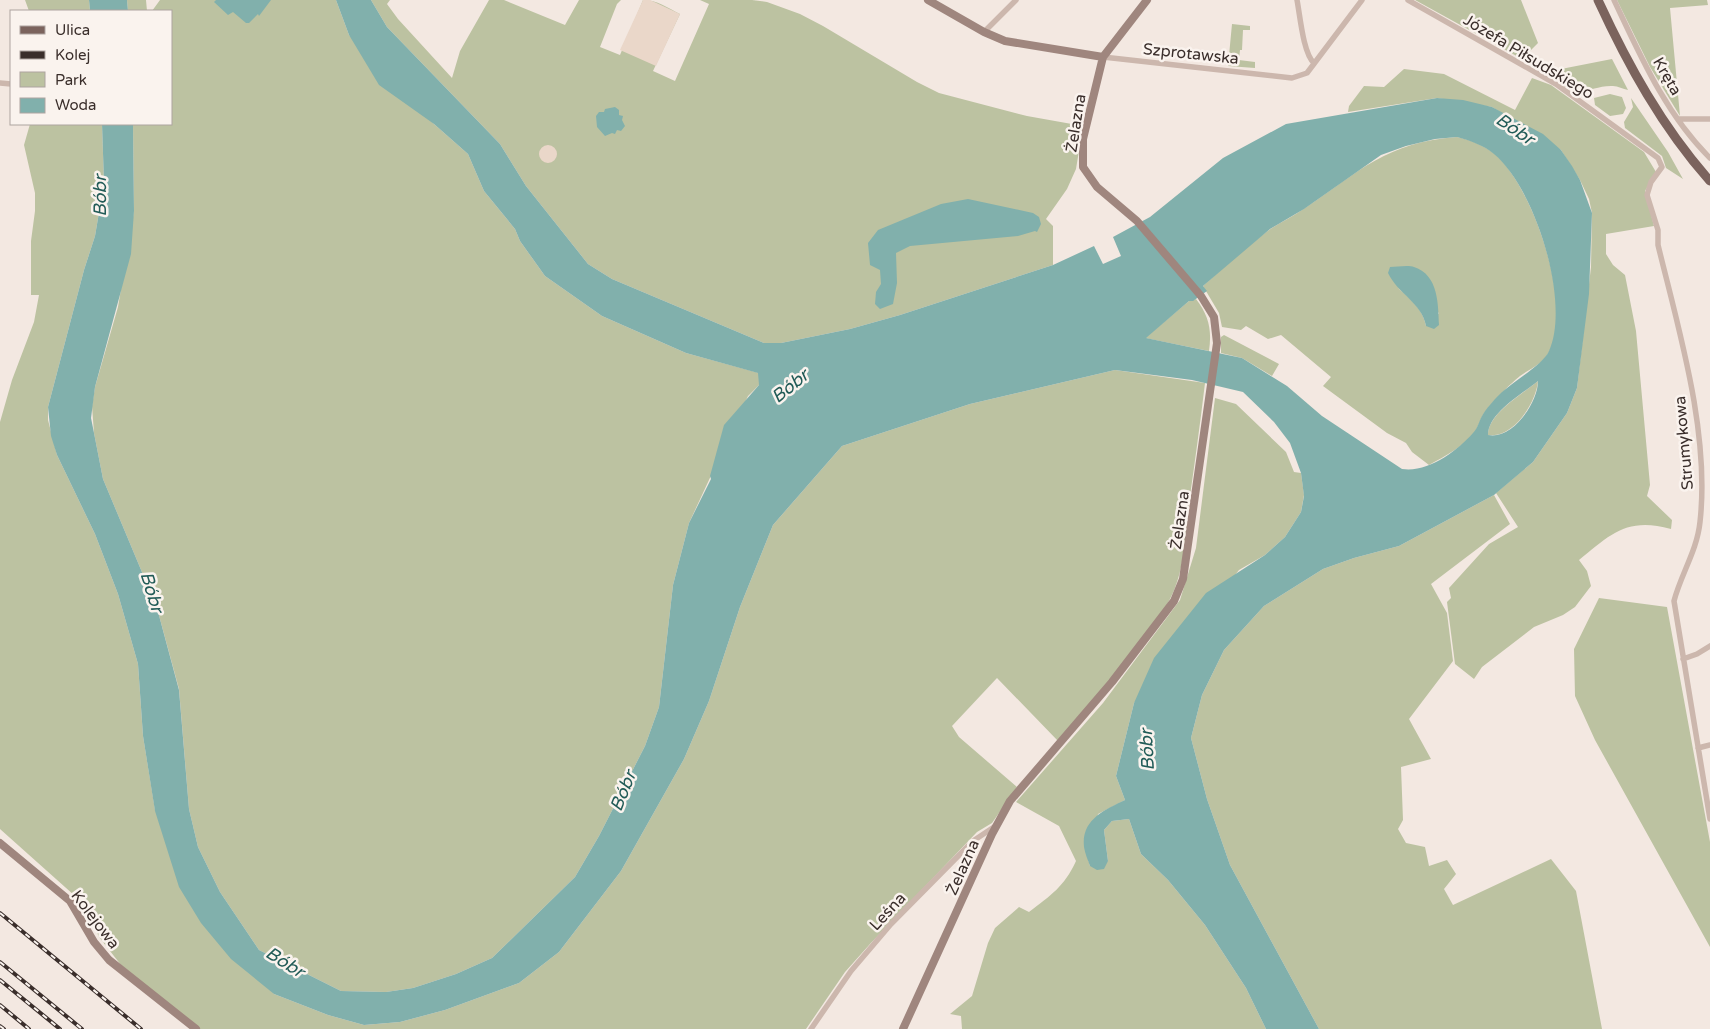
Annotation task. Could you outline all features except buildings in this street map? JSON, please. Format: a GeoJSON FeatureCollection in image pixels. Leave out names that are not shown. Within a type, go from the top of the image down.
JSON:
{"type":"FeatureCollection","features":[{"type":"Feature","properties":{"kind":"main road"},"geometry":{"type":"LineString","coordinates":[[1598,0],[1646,93],[1665,123],[1710,180]]}},
{"type":"Feature","properties":{"kind":"street","name":"Szprotawska"},"geometry":{"type":"LineString","coordinates":[[928,0],[984,32],[1005,41],[1103,57],[1284,78],[1301,76],[1307,73],[1362,0]]}},
{"type":"Feature","properties":{"kind":"street"},"geometry":{"type":"LineString","coordinates":[[984,32],[1016,0]]}},
{"type":"Feature","properties":{"kind":"street","name":"Żelazna"},"geometry":{"type":"LineString","coordinates":[[903,1029],[997,825],[1010,801],[1112,682],[1179,592],[1187,558],[1217,343],[1214,317],[1201,296],[1137,221],[1097,187],[1083,167],[1083,139],[1103,57],[1147,0]]}},
{"type":"Feature","properties":{"kind":"street"},"geometry":{"type":"LineString","coordinates":[[1297,0],[1306,42],[1311,60],[1314,63]]}},
{"type":"Feature","properties":{"kind":"street","name":"Józefa Piłsudskiego"},"geometry":{"type":"LineString","coordinates":[[1408,0],[1556,84],[1658,158]]}},
{"type":"Feature","properties":{"kind":"street","name":"Kręta"},"geometry":{"type":"LineString","coordinates":[[1614,0],[1643,60],[1678,119],[1710,158]]}},
{"type":"Feature","properties":{"kind":"street"},"geometry":{"type":"LineString","coordinates":[[1678,119],[1710,119]]}},
{"type":"Feature","properties":{"kind":"street","name":"Strumykowa"},"geometry":{"type":"LineString","coordinates":[[1658,158],[1662,167],[1651,182],[1647,195],[1658,230],[1658,245],[1692,392],[1702,474],[1700,523],[1691,559],[1679,580],[1674,601],[1710,818]]}},
{"type":"Feature","properties":{"kind":"street"},"geometry":{"type":"LineString","coordinates":[[1683,659],[1697,654],[1710,646]]}},
{"type":"Feature","properties":{"kind":"street"},"geometry":{"type":"LineString","coordinates":[[1698,748],[1710,745]]}},
{"type":"Feature","properties":{"kind":"street","name":"Leśna"},"geometry":{"type":"LineString","coordinates":[[811,1029],[851,971],[892,924],[973,840],[997,825]]}},
{"type":"Feature","properties":{"kind":"street","name":"Kolejowa"},"geometry":{"type":"LineString","coordinates":[[0,842],[70,902],[94,942],[109,960],[196,1029]]}},
{"type":"Feature","properties":{"kind":"green space"},"geometry":{"type":"Polygon","coordinates":[[[25,0],[89,0],[90,10],[29,10],[25,0]]]}},
{"type":"Feature","properties":{"kind":"green space"},"geometry":{"type":"Polygon","coordinates":[[[127,0],[146,0],[147,10],[128,10],[127,0]]]}},
{"type":"Feature","properties":{"kind":"green space"},"geometry":{"type":"Polygon","coordinates":[[[160,0],[336,0],[349,35],[434,124],[468,154],[484,191],[515,229],[520,241],[545,276],[602,316],[686,353],[759,373],[759,385],[748,396],[689,523],[673,585],[659,707],[645,746],[599,836],[575,877],[492,958],[456,974],[413,988],[386,992],[341,991],[259,950],[220,892],[198,847],[189,809],[179,689],[157,608],[103,479],[94,433],[92,406],[95,387],[118,307],[134,211],[133,125],[172,125],[172,10],[153,10],[160,0]]]}},
{"type":"Feature","properties":{"kind":"green space"},"geometry":{"type":"Polygon","coordinates":[[[371,0],[390,0],[387,4],[398,19],[452,78],[460,51],[489,0],[504,0],[565,25],[579,0],[621,0],[617,4],[600,47],[620,55],[643,0],[653,1],[680,14],[653,71],[675,81],[709,4],[700,0],[752,0],[767,2],[800,14],[939,93],[1027,116],[1083,126],[1076,169],[1067,189],[1046,219],[1053,226],[1053,265],[900,315],[850,329],[781,343],[764,343],[612,279],[588,264],[526,186],[500,144],[387,27],[371,0]]]}},
{"type":"Feature","properties":{"kind":"green space"},"geometry":{"type":"Polygon","coordinates":[[[1415,0],[1521,0],[1538,43],[1522,59],[1415,0]]]}},
{"type":"Feature","properties":{"kind":"green space"},"geometry":{"type":"Polygon","coordinates":[[[1617,0],[1707,0],[1708,5],[1670,8],[1680,116],[1650,67],[1617,0]]]}},
{"type":"Feature","properties":{"kind":"green space"},"geometry":{"type":"Polygon","coordinates":[[[1232,24],[1250,26],[1250,30],[1243,30],[1242,50],[1240,50],[1239,60],[1255,62],[1255,68],[1228,66],[1232,24]]]}},
{"type":"Feature","properties":{"kind":"green space"},"geometry":{"type":"Polygon","coordinates":[[[1612,59],[1628,90],[1617,86],[1605,86],[1581,91],[1568,88],[1560,83],[1556,70],[1612,59]]]}},
{"type":"Feature","properties":{"kind":"green space"},"geometry":{"type":"Polygon","coordinates":[[[1404,69],[1444,74],[1515,110],[1532,78],[1551,85],[1644,152],[1656,172],[1645,191],[1654,226],[1606,234],[1606,254],[1613,265],[1625,275],[1636,331],[1650,485],[1647,496],[1672,520],[1671,529],[1643,525],[1631,527],[1620,530],[1601,542],[1579,560],[1587,571],[1591,586],[1575,607],[1563,615],[1534,627],[1482,667],[1474,679],[1455,664],[1447,602],[1451,598],[1449,588],[1489,544],[1518,527],[1496,493],[1533,462],[1567,413],[1577,388],[1591,267],[1592,213],[1589,199],[1580,180],[1561,150],[1492,107],[1437,98],[1348,112],[1349,106],[1364,86],[1384,87],[1404,69]]]}},
{"type":"Feature","properties":{"kind":"green space"},"geometry":{"type":"Polygon","coordinates":[[[1610,94],[1622,97],[1626,108],[1623,114],[1610,116],[1595,105],[1594,98],[1610,94]]]}},
{"type":"Feature","properties":{"kind":"green space"},"geometry":{"type":"Polygon","coordinates":[[[1631,98],[1668,152],[1683,179],[1666,168],[1662,156],[1625,128],[1624,122],[1633,107],[1631,98]]]}},
{"type":"Feature","properties":{"kind":"green space"},"geometry":{"type":"Polygon","coordinates":[[[30,125],[102,125],[104,183],[95,236],[84,270],[48,407],[48,420],[57,455],[95,534],[118,594],[138,664],[143,736],[155,810],[274,994],[328,1015],[364,1025],[400,1022],[445,1010],[519,983],[559,952],[621,871],[684,759],[709,701],[740,607],[773,525],[842,446],[970,404],[1115,370],[1205,383],[1183,556],[1175,589],[1147,636],[1103,691],[1058,741],[997,678],[952,726],[959,737],[1017,787],[992,823],[977,832],[845,972],[806,1029],[199,1029],[121,965],[99,937],[84,904],[0,829],[0,422],[12,380],[34,322],[39,295],[31,295],[31,241],[35,193],[24,145],[30,125]]]}},
{"type":"Feature","properties":{"kind":"green space"},"geometry":{"type":"Polygon","coordinates":[[[1457,137],[1472,141],[1495,154],[1509,170],[1523,192],[1546,248],[1553,278],[1556,306],[1555,332],[1546,356],[1540,363],[1520,376],[1500,394],[1483,415],[1475,432],[1465,442],[1454,451],[1429,465],[1412,452],[1406,443],[1387,433],[1323,386],[1331,377],[1281,335],[1268,339],[1246,326],[1241,330],[1222,327],[1219,313],[1203,286],[1269,230],[1301,211],[1375,160],[1411,145],[1457,137]],[[1398,288],[1419,310],[1426,326],[1439,313],[1398,288]]]}},
{"type":"Feature","properties":{"kind":"green space"},"geometry":{"type":"Polygon","coordinates":[[[1196,299],[1207,317],[1210,336],[1209,351],[1145,338],[1189,301],[1196,299]]]}},
{"type":"Feature","properties":{"kind":"green space"},"geometry":{"type":"Polygon","coordinates":[[[1224,335],[1279,364],[1272,376],[1242,358],[1221,353],[1221,337],[1224,335]]]}},
{"type":"Feature","properties":{"kind":"green space"},"geometry":{"type":"Polygon","coordinates":[[[1538,381],[1533,399],[1522,418],[1506,431],[1497,435],[1488,435],[1494,419],[1500,412],[1538,381]]]}},
{"type":"Feature","properties":{"kind":"green space"},"geometry":{"type":"Polygon","coordinates":[[[1215,398],[1236,404],[1286,452],[1294,472],[1301,473],[1304,495],[1301,512],[1285,537],[1265,555],[1239,570],[1134,703],[1116,776],[1125,800],[1098,814],[1088,859],[1090,866],[1108,861],[1104,830],[1112,821],[1129,819],[1141,854],[1168,880],[1205,925],[1246,988],[1266,1029],[962,1029],[961,1016],[950,1014],[972,996],[988,943],[995,928],[1019,907],[1029,912],[1050,895],[1067,878],[1076,861],[1059,826],[1016,802],[1103,703],[1180,600],[1196,548],[1215,398]]]}},
{"type":"Feature","properties":{"kind":"green space"},"geometry":{"type":"Polygon","coordinates":[[[1494,495],[1510,524],[1431,584],[1447,613],[1453,661],[1409,719],[1431,759],[1401,767],[1403,820],[1398,829],[1406,843],[1425,847],[1429,866],[1447,860],[1456,874],[1444,889],[1453,905],[1551,859],[1576,891],[1602,1029],[1319,1029],[1230,865],[1207,799],[1191,738],[1202,695],[1224,650],[1264,606],[1323,569],[1354,558],[1399,546],[1494,495]]]}},
{"type":"Feature","properties":{"kind":"green space"},"geometry":{"type":"Polygon","coordinates":[[[1599,598],[1667,607],[1710,842],[1710,947],[1595,740],[1575,696],[1574,649],[1599,598]]]}},
{"type":"Feature","properties":{"kind":"shaded area"},"geometry":{"type":"Polygon","coordinates":[[[643,0],[650,0],[680,14],[656,66],[620,50],[643,0]]]}},
{"type":"Feature","properties":{"kind":"shaded area"},"geometry":{"type":"Polygon","coordinates":[[[548,145],[554,148],[557,154],[554,160],[548,163],[542,160],[539,154],[542,148],[548,145]]]}},
{"type":"Feature","properties":{"kind":"water"},"geometry":{"type":"Polygon","coordinates":[[[89,0],[127,0],[128,10],[90,10],[89,0]]]}},
{"type":"Feature","properties":{"kind":"water"},"geometry":{"type":"Polygon","coordinates":[[[216,0],[271,0],[259,16],[258,14],[249,23],[246,23],[233,12],[228,15],[214,2],[216,0]]]}},
{"type":"Feature","properties":{"kind":"water","name":"Bóbr"},"geometry":{"type":"Polygon","coordinates":[[[336,0],[371,0],[387,27],[500,144],[526,186],[588,264],[612,279],[764,343],[781,343],[850,329],[900,315],[1053,265],[1094,246],[1103,264],[1121,256],[1113,237],[1150,217],[1223,158],[1286,124],[1437,98],[1463,100],[1492,107],[1543,134],[1561,150],[1580,180],[1592,213],[1589,294],[1577,388],[1567,413],[1533,462],[1494,495],[1399,546],[1354,558],[1323,569],[1264,606],[1224,650],[1202,695],[1191,738],[1207,799],[1230,865],[1319,1029],[1266,1029],[1246,988],[1205,925],[1168,880],[1141,854],[1129,819],[1112,821],[1104,830],[1108,861],[1104,869],[1097,870],[1090,866],[1086,855],[1084,838],[1090,823],[1102,812],[1125,800],[1116,776],[1134,703],[1154,658],[1206,593],[1265,555],[1285,537],[1301,512],[1304,496],[1301,473],[1290,443],[1274,422],[1243,392],[1192,380],[1115,370],[970,404],[842,446],[773,525],[740,607],[709,701],[684,759],[621,871],[559,952],[519,983],[445,1010],[400,1022],[364,1025],[328,1015],[274,994],[231,959],[201,923],[179,887],[155,811],[143,736],[138,664],[118,594],[95,534],[57,455],[51,436],[48,407],[84,270],[95,236],[104,183],[102,125],[133,125],[134,211],[131,254],[95,387],[91,418],[103,479],[157,608],[179,690],[189,809],[198,847],[220,892],[259,950],[341,991],[386,992],[413,988],[456,974],[492,958],[575,877],[599,836],[645,746],[659,707],[673,585],[689,523],[711,479],[710,476],[724,425],[759,385],[758,373],[686,353],[602,316],[545,276],[520,241],[515,229],[484,191],[468,154],[434,124],[379,85],[349,35],[336,0]],[[1457,137],[1435,139],[1406,146],[1381,155],[1304,209],[1270,229],[1203,286],[1207,291],[1193,301],[1189,301],[1146,338],[1242,358],[1287,386],[1322,416],[1402,469],[1422,468],[1441,459],[1459,447],[1473,433],[1484,413],[1499,395],[1534,368],[1546,356],[1555,330],[1552,276],[1535,218],[1523,192],[1509,170],[1494,154],[1477,144],[1457,137]],[[1538,381],[1507,405],[1494,419],[1489,427],[1488,435],[1506,432],[1514,426],[1529,409],[1537,390],[1538,381]]]}},
{"type":"Feature","properties":{"kind":"water"},"geometry":{"type":"Polygon","coordinates":[[[615,107],[619,110],[619,115],[623,116],[622,120],[625,126],[621,131],[617,130],[615,134],[612,133],[605,136],[597,127],[596,116],[599,112],[604,112],[605,109],[615,107]]]}},
{"type":"Feature","properties":{"kind":"water"},"geometry":{"type":"Polygon","coordinates":[[[968,199],[1033,213],[1039,217],[1041,224],[1037,232],[1018,236],[910,246],[896,253],[897,283],[893,304],[880,309],[875,304],[876,292],[881,284],[880,270],[870,265],[868,243],[878,230],[941,204],[968,199]]]}},
{"type":"Feature","properties":{"kind":"water"},"geometry":{"type":"Polygon","coordinates":[[[1390,267],[1414,267],[1422,271],[1433,284],[1436,292],[1439,325],[1434,329],[1426,326],[1420,311],[1392,280],[1388,273],[1390,267]]]}},
{"type":"Feature","properties":{"kind":"railway"},"geometry":{"type":"LineString","coordinates":[[0,913],[141,1029]]}},
{"type":"Feature","properties":{"kind":"railway"},"geometry":{"type":"LineString","coordinates":[[0,962],[82,1029]]}},
{"type":"Feature","properties":{"kind":"railway"},"geometry":{"type":"LineString","coordinates":[[0,980],[60,1029]]}},
{"type":"Feature","properties":{"kind":"railway"},"geometry":{"type":"LineString","coordinates":[[0,1005],[29,1029]]}},
{"type":"Feature","properties":{"kind":"railway"},"geometry":{"type":"LineString","coordinates":[[0,1026],[4,1029]]}}]}
